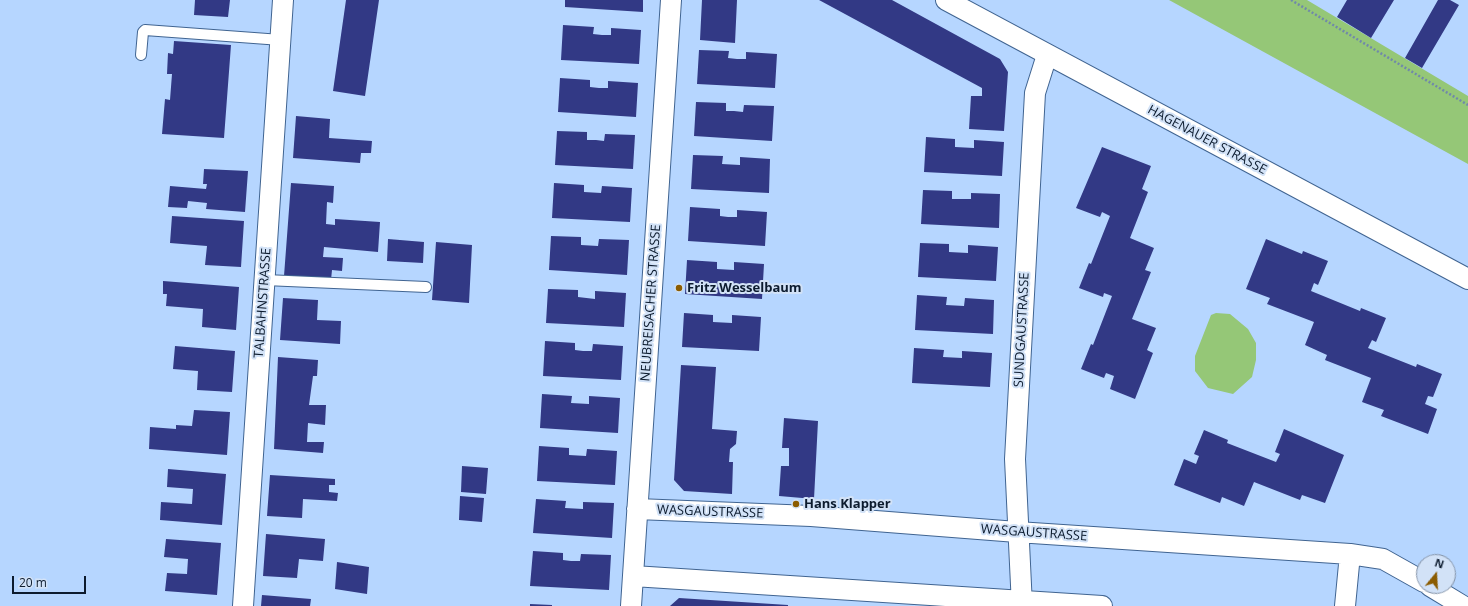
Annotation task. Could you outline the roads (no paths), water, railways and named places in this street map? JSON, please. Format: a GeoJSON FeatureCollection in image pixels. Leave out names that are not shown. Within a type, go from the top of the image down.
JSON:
{"type":"FeatureCollection","features":[{"type":"Feature","properties":{"kind":"street","name":"TALBAHNSTRASSE"},"geometry":{"type":"LineString","coordinates":[[243,606],[284,0]]}},
{"type":"Feature","properties":{"kind":"street","name":"NEUBREISACHER STRASSE"},"geometry":{"type":"LineString","coordinates":[[631,606],[672,0]]}},
{"type":"Feature","properties":{"kind":"street","name":"HAGENAUER STRASSE"},"geometry":{"type":"LineString","coordinates":[[946,0],[1468,279]]}},
{"type":"Feature","properties":{"kind":"street","name":"SUNDGAUSTRASSE"},"geometry":{"type":"LineString","coordinates":[[1022,604],[1017,532],[1015,459],[1035,93],[1047,55]]}},
{"type":"Feature","properties":{"kind":"street","name":"WASGAUSTRASSE"},"geometry":{"type":"LineString","coordinates":[[637,509],[811,516],[1017,532],[1350,554],[1383,559],[1416,578]]}},
{"type":"Feature","properties":{"kind":"street"},"geometry":{"type":"LineString","coordinates":[[1345,606],[1350,554]]}},
{"type":"Feature","properties":{"kind":"street"},"geometry":{"type":"LineString","coordinates":[[633,576],[1022,604],[1102,606]]}},
{"type":"Feature","properties":{"kind":"street"},"geometry":{"type":"LineString","coordinates":[[1443,594],[1463,606]]}},
{"type":"Feature","properties":{"kind":"lane"},"geometry":{"type":"LineString","coordinates":[[141,55],[143,32],[145,30],[281,40]]}},
{"type":"Feature","properties":{"kind":"lane"},"geometry":{"type":"LineString","coordinates":[[265,280],[426,287]]}},
{"type":"Feature","properties":{"kind":"place","name":"Fritz Wesselbaum"},"geometry":{"type":"Point","coordinates":[679,288]}},
{"type":"Feature","properties":{"kind":"place","name":"Hans Klapper"},"geometry":{"type":"Point","coordinates":[796,504]}}]}
